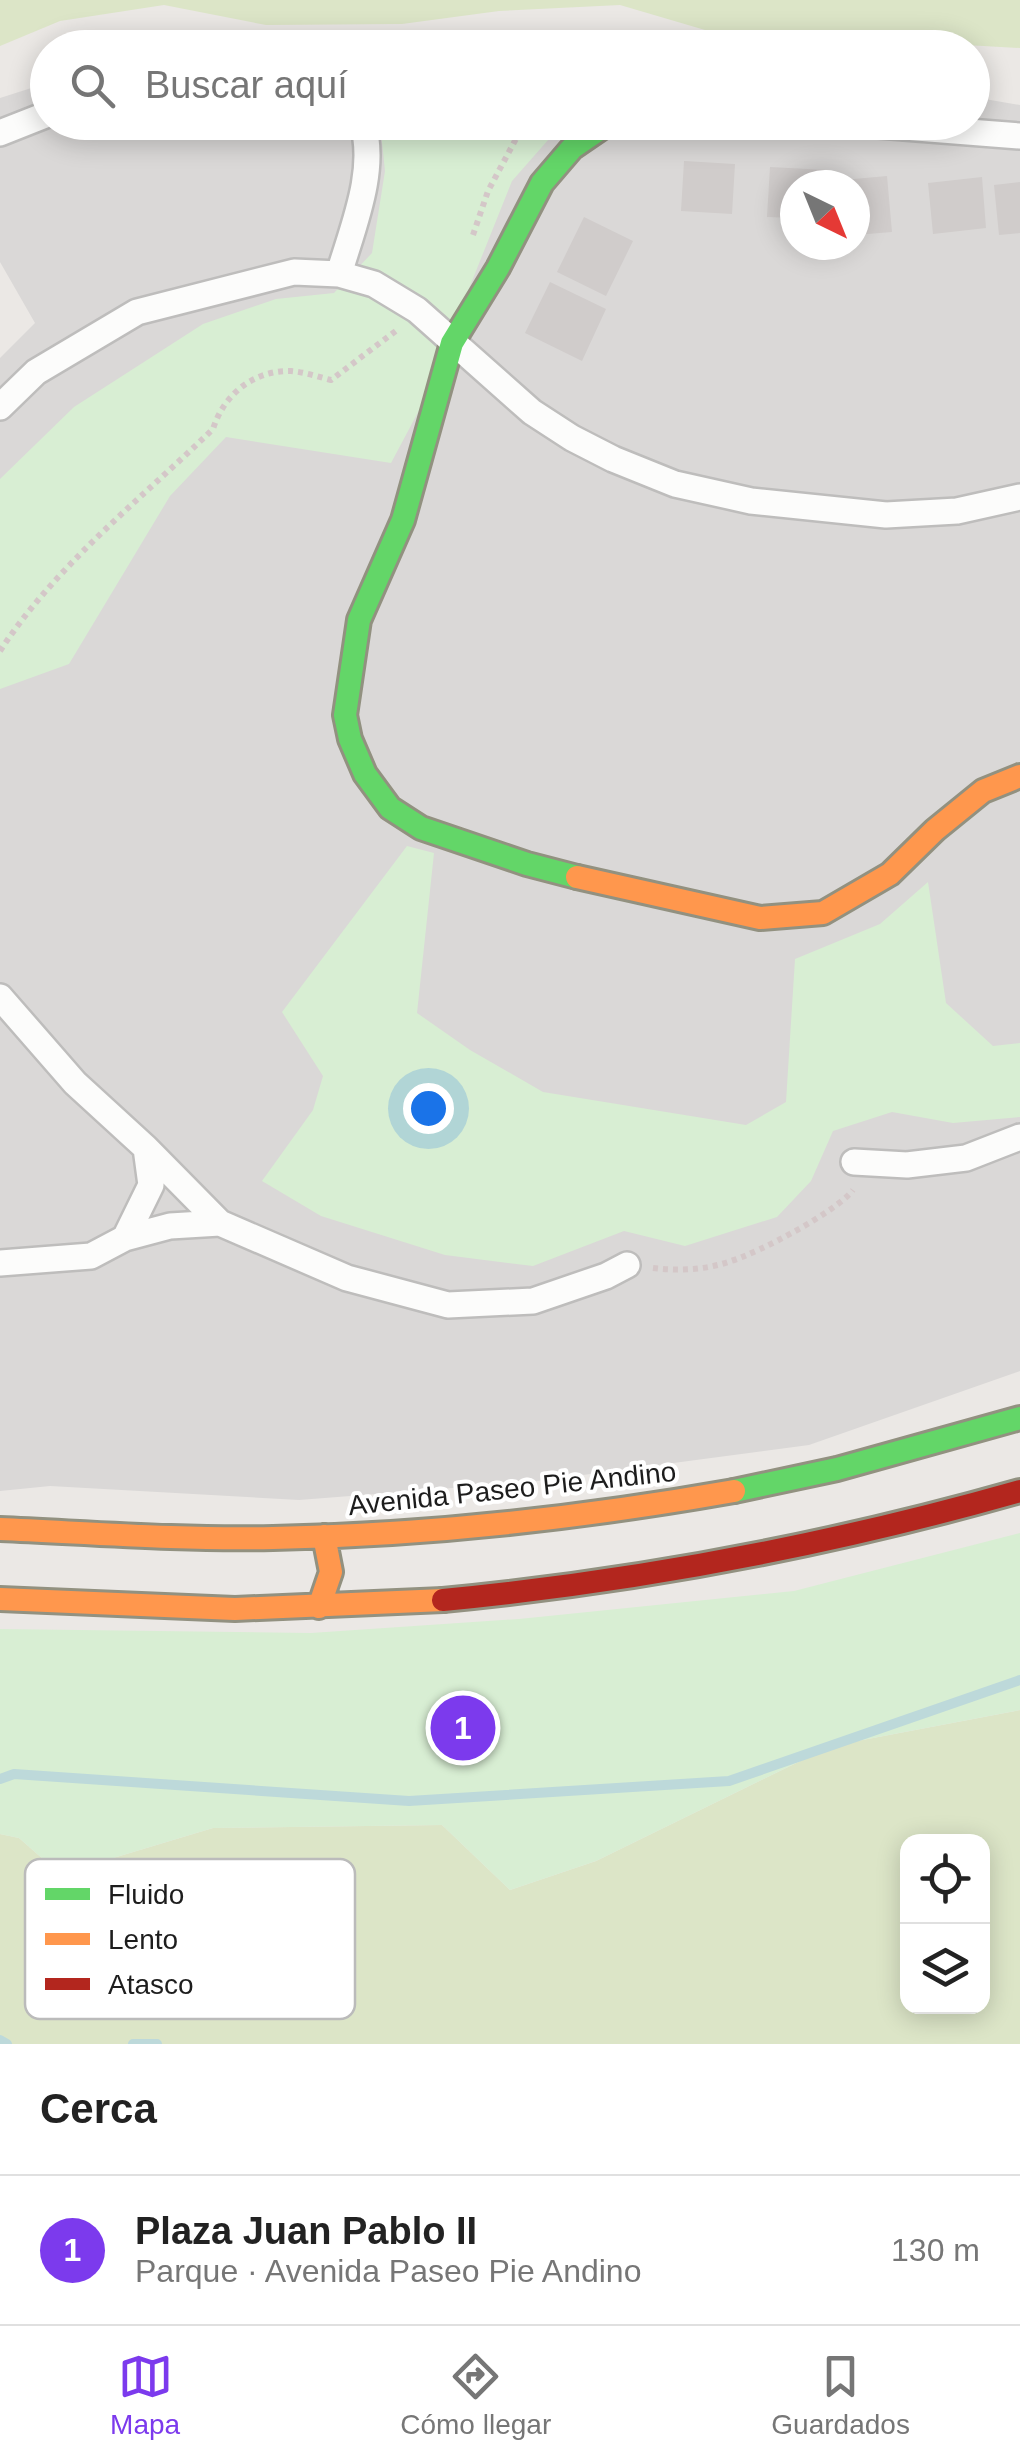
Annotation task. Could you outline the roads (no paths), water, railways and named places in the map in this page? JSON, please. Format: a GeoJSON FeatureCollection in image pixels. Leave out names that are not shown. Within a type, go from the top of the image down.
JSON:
{"type":"FeatureCollection","features":[{"type":"Feature","properties":{"kind":"main road"},"geometry":{"type":"LineString","coordinates":[[584,140],[542,183],[490,282],[452,342],[402,520],[359,620],[346,715],[350,739],[365,774],[390,808],[421,828],[527,864],[760,918],[823,913],[890,874],[983,791],[1020,776]]}},
{"type":"Feature","properties":{"kind":"main road","name":"Avenida Paseo Pie Andino"},"geometry":{"type":"LineString","coordinates":[[0,1529],[208,1538],[324,1536],[520,1523],[682,1502],[836,1470],[1020,1418]]}},
{"type":"Feature","properties":{"kind":"main road"},"geometry":{"type":"LineString","coordinates":[[0,1599],[166,1607],[319,1607],[539,1592],[707,1568],[905,1522],[1020,1490]]}},
{"type":"Feature","properties":{"kind":"main road"},"geometry":{"type":"LineString","coordinates":[[319,1607],[332,1571],[324,1536]]}},
{"type":"Feature","properties":{"kind":"street"},"geometry":{"type":"LineString","coordinates":[[0,132],[30,121]]}},
{"type":"Feature","properties":{"kind":"street"},"geometry":{"type":"LineString","coordinates":[[990,134],[1020,136]]}},
{"type":"Feature","properties":{"kind":"street"},"geometry":{"type":"LineString","coordinates":[[339,274],[359,207],[366,161],[364,140]]}},
{"type":"Feature","properties":{"kind":"street"},"geometry":{"type":"LineString","coordinates":[[0,407],[36,372],[137,312],[294,272],[339,274],[374,284],[423,315],[532,412],[572,438],[675,484],[750,501],[886,515],[957,511],[1020,497]]}},
{"type":"Feature","properties":{"kind":"street"},"geometry":{"type":"LineString","coordinates":[[0,997],[75,1083],[220,1223],[347,1278],[448,1305],[533,1301],[606,1276],[626,1264]]}},
{"type":"Feature","properties":{"kind":"street"},"geometry":{"type":"LineString","coordinates":[[854,1162],[908,1165],[966,1158],[1020,1137]]}},
{"type":"Feature","properties":{"kind":"street"},"geometry":{"type":"LineString","coordinates":[[125,1238],[151,1185],[146,1148]]}},
{"type":"Feature","properties":{"kind":"street"},"geometry":{"type":"LineString","coordinates":[[0,1263],[91,1256],[125,1238],[170,1226],[220,1223]]}},
{"type":"Feature","properties":{"kind":"waterway"},"geometry":{"type":"LineString","coordinates":[[0,1779],[14,1774],[409,1801],[729,1781],[1020,1680]]}},
{"type":"Feature","properties":{"kind":"waterway"},"geometry":{"type":"LineString","coordinates":[[0,2040],[7,2044]]}},
{"type":"Feature","properties":{"kind":"waterway"},"geometry":{"type":"LineString","coordinates":[[133,2044],[157,2044]]}},
{"type":"Feature","properties":{"kind":"place","name":"Plaza Juan Pablo II"},"geometry":{"type":"Point","coordinates":[463,1728]}}]}
